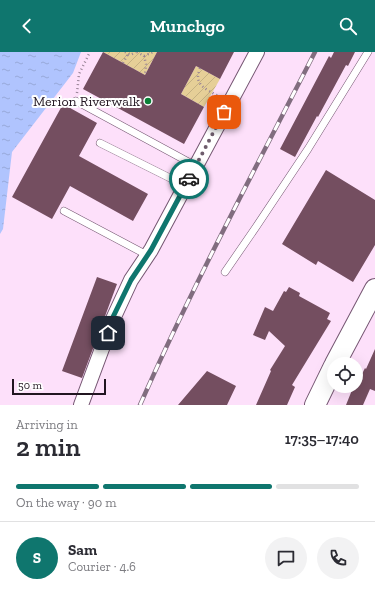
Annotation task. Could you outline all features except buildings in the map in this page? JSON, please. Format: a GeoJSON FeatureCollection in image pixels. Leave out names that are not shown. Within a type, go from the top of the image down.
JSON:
{"type":"FeatureCollection","features":[{"type":"Feature","properties":{"kind":"main road"},"geometry":{"type":"LineString","coordinates":[[339,357],[375,289]]}},
{"type":"Feature","properties":{"kind":"main road"},"geometry":{"type":"LineString","coordinates":[[316,405],[327,382]]}},
{"type":"Feature","properties":{"kind":"street"},"geometry":{"type":"LineString","coordinates":[[81,405],[112,319],[131,280],[148,255],[186,186],[256,52]]}},
{"type":"Feature","properties":{"kind":"lane"},"geometry":{"type":"LineString","coordinates":[[225,272],[308,149],[368,52]]}},
{"type":"Feature","properties":{"kind":"lane"},"geometry":{"type":"LineString","coordinates":[[76,101],[196,166]]}},
{"type":"Feature","properties":{"kind":"lane"},"geometry":{"type":"LineString","coordinates":[[100,143],[186,186]]}},
{"type":"Feature","properties":{"kind":"lane"},"geometry":{"type":"LineString","coordinates":[[64,211],[148,255]]}},
{"type":"Feature","properties":{"kind":"path"},"geometry":{"type":"LineString","coordinates":[[76,101],[79,74],[90,52]]}},
{"type":"Feature","properties":{"kind":"path"},"geometry":{"type":"LineString","coordinates":[[123,63],[127,53],[133,55],[136,52],[144,56],[146,64],[145,75]]}},
{"type":"Feature","properties":{"kind":"path"},"geometry":{"type":"LineString","coordinates":[[144,56],[153,52]]}},
{"type":"Feature","properties":{"kind":"path"},"geometry":{"type":"LineString","coordinates":[[200,68],[198,77],[201,85],[218,96]]}},
{"type":"Feature","properties":{"kind":"shaded area"},"geometry":{"type":"Polygon","coordinates":[[[103,52],[157,52],[145,75],[103,52]]]}},
{"type":"Feature","properties":{"kind":"shaded area"},"geometry":{"type":"Polygon","coordinates":[[[196,66],[220,79],[204,107],[181,94],[196,66]]]}},
{"type":"Feature","properties":{"kind":"water"},"geometry":{"type":"Polygon","coordinates":[[[0,52],[81,52],[73,73],[12,152],[3,229],[0,234],[0,52]]]}},
{"type":"Feature","properties":{"kind":"railway"},"geometry":{"type":"LineString","coordinates":[[140,405],[203,271],[315,52]]}},
{"type":"Feature","properties":{"kind":"way so far"},"geometry":{"type":"LineString","coordinates":[[189,179],[224,112]]}},
{"type":"Feature","properties":{"kind":"place","name":"Merion Riverwalk"},"geometry":{"type":"Point","coordinates":[148,101]}},
{"type":"Feature","properties":{"kind":"route"},"geometry":{"type":"LineString","coordinates":[[108,333],[112,319],[131,280],[151,250],[189,179]]}}]}
